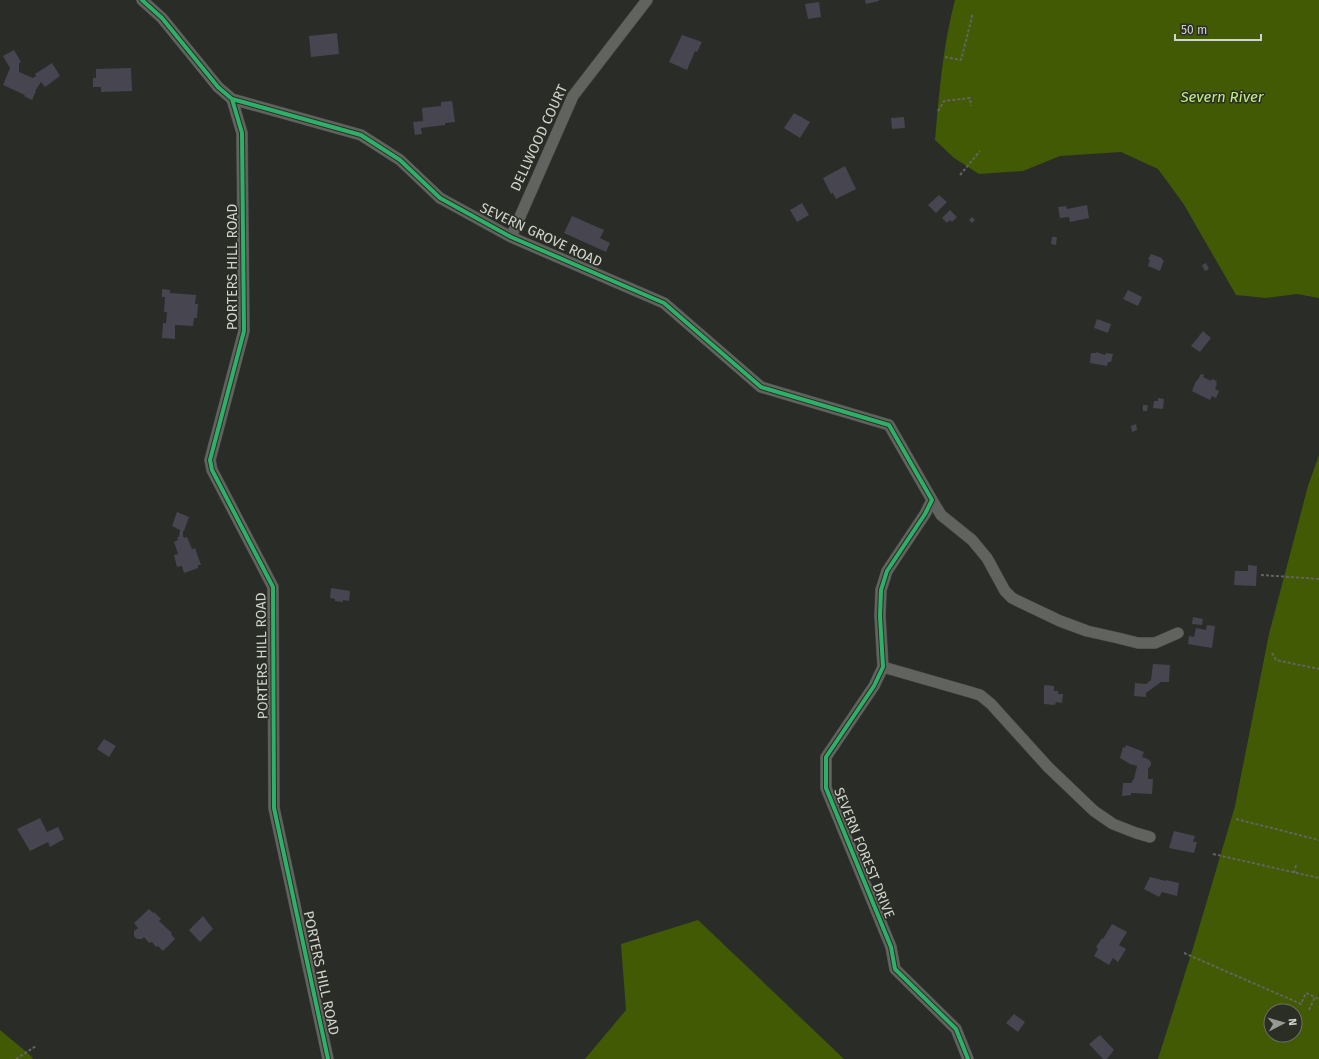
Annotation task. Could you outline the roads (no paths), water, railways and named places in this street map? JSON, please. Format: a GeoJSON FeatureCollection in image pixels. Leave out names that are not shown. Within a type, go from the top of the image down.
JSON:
{"type":"FeatureCollection","features":[{"type":"Feature","properties":{"kind":"street","name":"SEVERN GROVE ROAD"},"geometry":{"type":"LineString","coordinates":[[142,0],[162,18],[218,87],[232,99],[361,135],[400,160],[440,198],[511,237],[664,302],[761,387],[889,425],[932,500]]}},
{"type":"Feature","properties":{"kind":"street","name":"DELLWOOD COURT"},"geometry":{"type":"LineString","coordinates":[[511,237],[573,96],[648,0]]}},
{"type":"Feature","properties":{"kind":"street","name":"PORTERS HILL ROAD"},"geometry":{"type":"LineString","coordinates":[[232,99],[242,133],[244,331],[210,460],[212,470],[273,587],[274,808],[328,1059]]}},
{"type":"Feature","properties":{"kind":"street"},"geometry":{"type":"LineString","coordinates":[[932,500],[941,515],[972,540],[987,558],[1005,591],[1012,598],[1060,621],[1087,631],[1138,644],[1155,643],[1178,633]]}},
{"type":"Feature","properties":{"kind":"street","name":"SEVERN FOREST DRIVE"},"geometry":{"type":"LineString","coordinates":[[932,500],[925,514],[887,571],[881,590],[880,616],[883,667],[874,686],[826,757],[826,788],[891,948],[895,969],[956,1029],[968,1059]]}},
{"type":"Feature","properties":{"kind":"street"},"geometry":{"type":"LineString","coordinates":[[883,667],[926,678],[980,696],[991,704],[1048,767],[1094,811],[1113,824],[1150,837]]}},
{"type":"Feature","properties":{"kind":"water","name":"Severn River"},"geometry":{"type":"Polygon","coordinates":[[[955,0],[1319,0],[1319,298],[1297,294],[1266,298],[1236,295],[1183,203],[1158,169],[1121,152],[1060,156],[1023,171],[979,174],[954,158],[935,140],[944,52],[955,0]]]}},
{"type":"Feature","properties":{"kind":"water"},"geometry":{"type":"Polygon","coordinates":[[[1319,455],[1319,1059],[1158,1059],[1235,806],[1269,634],[1308,486],[1319,455]]]}},
{"type":"Feature","properties":{"kind":"water"},"geometry":{"type":"Polygon","coordinates":[[[698,920],[844,1059],[585,1059],[626,1010],[621,944],[698,920]]]}},
{"type":"Feature","properties":{"kind":"water"},"geometry":{"type":"Polygon","coordinates":[[[0,1030],[30,1055],[33,1059],[0,1059],[0,1030]]]}}]}
